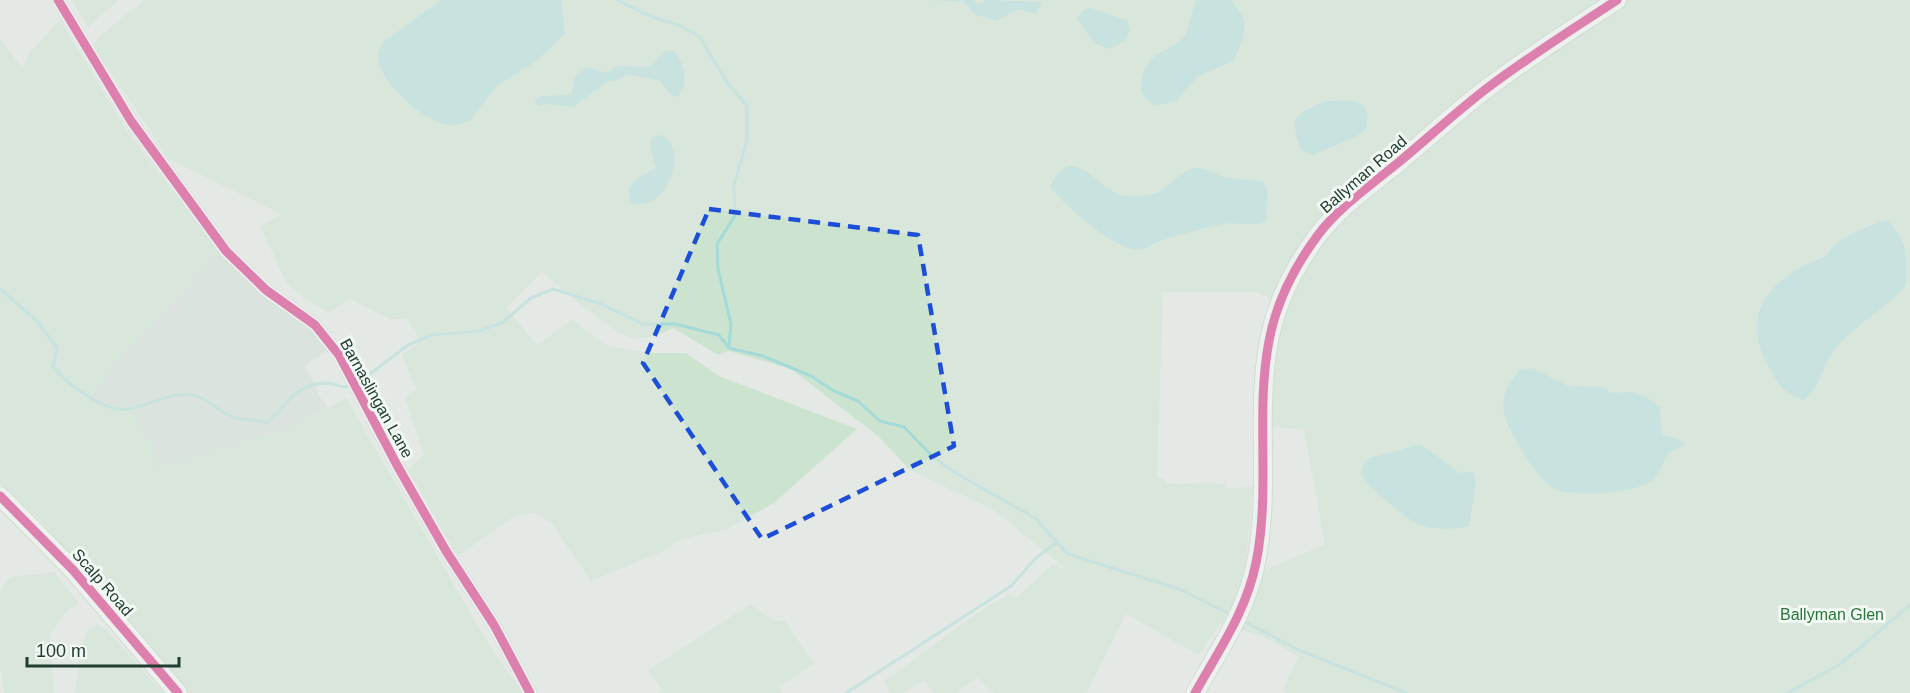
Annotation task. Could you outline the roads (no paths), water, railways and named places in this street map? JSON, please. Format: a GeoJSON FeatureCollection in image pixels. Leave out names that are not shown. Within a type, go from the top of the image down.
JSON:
{"type":"FeatureCollection","features":[{"type":"Feature","properties":{"kind":"street","name":"Barnaslingan Lane"},"geometry":{"type":"LineString","coordinates":[[58,0],[131,121],[226,251],[266,290],[315,325],[339,356],[419,504],[494,626],[530,693]]}},
{"type":"Feature","properties":{"kind":"street","name":"Ballyman Road"},"geometry":{"type":"LineString","coordinates":[[1195,693],[1230,636],[1245,602],[1256,563],[1262,520],[1265,469],[1264,392],[1269,341],[1281,302],[1298,266],[1320,233],[1364,192],[1468,104],[1520,65],[1617,0]]}},
{"type":"Feature","properties":{"kind":"street","name":"Scalp Road"},"geometry":{"type":"LineString","coordinates":[[0,496],[73,570],[178,693]]}},
{"type":"Feature","properties":{"kind":"water"},"geometry":{"type":"Polygon","coordinates":[[[441,0],[561,0],[565,34],[536,61],[498,85],[469,121],[453,125],[441,123],[417,110],[395,89],[380,68],[378,56],[385,41],[441,0]]]}},
{"type":"Feature","properties":{"kind":"water"},"geometry":{"type":"Polygon","coordinates":[[[922,0],[973,0],[978,4],[987,0],[1042,2],[1036,14],[1018,9],[996,21],[974,14],[963,1],[922,0]]]}},
{"type":"Feature","properties":{"kind":"water"},"geometry":{"type":"Polygon","coordinates":[[[1196,0],[1231,0],[1244,21],[1241,45],[1233,61],[1198,76],[1176,101],[1154,106],[1141,93],[1144,71],[1152,59],[1185,37],[1196,0]]]}},
{"type":"Feature","properties":{"kind":"water"},"geometry":{"type":"Polygon","coordinates":[[[1090,8],[1127,20],[1130,31],[1124,41],[1110,49],[1094,43],[1077,19],[1083,10],[1090,8]]]}},
{"type":"Feature","properties":{"kind":"water"},"geometry":{"type":"Polygon","coordinates":[[[673,50],[681,61],[685,80],[677,97],[671,95],[660,81],[626,74],[618,80],[606,82],[573,107],[545,104],[539,106],[534,101],[542,96],[571,95],[575,77],[586,68],[604,72],[616,66],[650,67],[665,51],[673,50]]]}},
{"type":"Feature","properties":{"kind":"water"},"geometry":{"type":"Polygon","coordinates":[[[1325,101],[1350,101],[1362,105],[1366,110],[1366,129],[1354,138],[1312,155],[1301,150],[1295,130],[1296,118],[1306,110],[1325,101]]]}},
{"type":"Feature","properties":{"kind":"water"},"geometry":{"type":"Polygon","coordinates":[[[662,135],[669,141],[675,158],[671,177],[661,194],[654,200],[631,205],[628,190],[634,181],[656,168],[650,148],[652,137],[662,135]]]}},
{"type":"Feature","properties":{"kind":"water"},"geometry":{"type":"Polygon","coordinates":[[[1067,166],[1084,170],[1110,190],[1127,196],[1143,196],[1159,192],[1182,174],[1198,168],[1233,179],[1262,181],[1268,189],[1266,221],[1254,224],[1222,224],[1170,238],[1143,249],[1133,249],[1121,245],[1093,227],[1050,187],[1056,175],[1067,166]]]}},
{"type":"Feature","properties":{"kind":"water"},"geometry":{"type":"Polygon","coordinates":[[[1888,220],[1900,237],[1905,250],[1906,285],[1833,352],[1810,395],[1804,400],[1789,393],[1777,382],[1760,348],[1757,320],[1767,296],[1787,276],[1826,255],[1846,238],[1867,227],[1888,220]]]}},
{"type":"Feature","properties":{"kind":"water"},"geometry":{"type":"Polygon","coordinates":[[[1532,368],[1568,386],[1602,387],[1611,393],[1631,392],[1648,398],[1660,407],[1661,435],[1678,439],[1686,445],[1669,453],[1653,479],[1635,488],[1585,494],[1553,488],[1539,475],[1522,452],[1509,427],[1503,407],[1506,392],[1519,370],[1532,368]]]}},
{"type":"Feature","properties":{"kind":"water"},"geometry":{"type":"Polygon","coordinates":[[[1420,444],[1460,473],[1473,472],[1476,483],[1469,526],[1444,529],[1418,524],[1388,502],[1362,476],[1362,469],[1368,459],[1420,444]]]}},
{"type":"Feature","properties":{"kind":"waterway"},"geometry":{"type":"LineString","coordinates":[[617,0],[652,17],[681,26],[700,37],[726,81],[747,106],[747,140],[734,185],[735,216],[717,244],[718,269],[731,324],[729,346]]}},
{"type":"Feature","properties":{"kind":"waterway"},"geometry":{"type":"LineString","coordinates":[[0,289],[37,321],[57,348],[53,367],[59,374],[76,388],[108,406],[128,409],[167,397],[191,395],[202,398],[230,416],[267,423],[293,396],[308,387],[328,383],[342,387],[351,386]]}},
{"type":"Feature","properties":{"kind":"waterway"},"geometry":{"type":"LineString","coordinates":[[357,384],[408,345],[432,335],[480,331],[503,322],[531,298],[553,289],[601,304],[643,324],[675,324],[719,335],[729,348],[763,356],[811,376],[834,391],[858,401],[880,421],[904,427],[933,457],[959,475],[1035,518],[1068,554],[1179,589],[1232,615]]}},
{"type":"Feature","properties":{"kind":"waterway"},"geometry":{"type":"LineString","coordinates":[[846,693],[1011,586],[1036,558],[1057,542]]}},
{"type":"Feature","properties":{"kind":"waterway"},"geometry":{"type":"LineString","coordinates":[[1787,693],[1842,663],[1910,605]]}},
{"type":"Feature","properties":{"kind":"waterway"},"geometry":{"type":"LineString","coordinates":[[1243,621],[1301,651],[1406,693]]}},
{"type":"Feature","properties":{"kind":"park label","name":"Ballyman Glen"},"geometry":{"type":"Point","coordinates":[1832,614]}}]}
